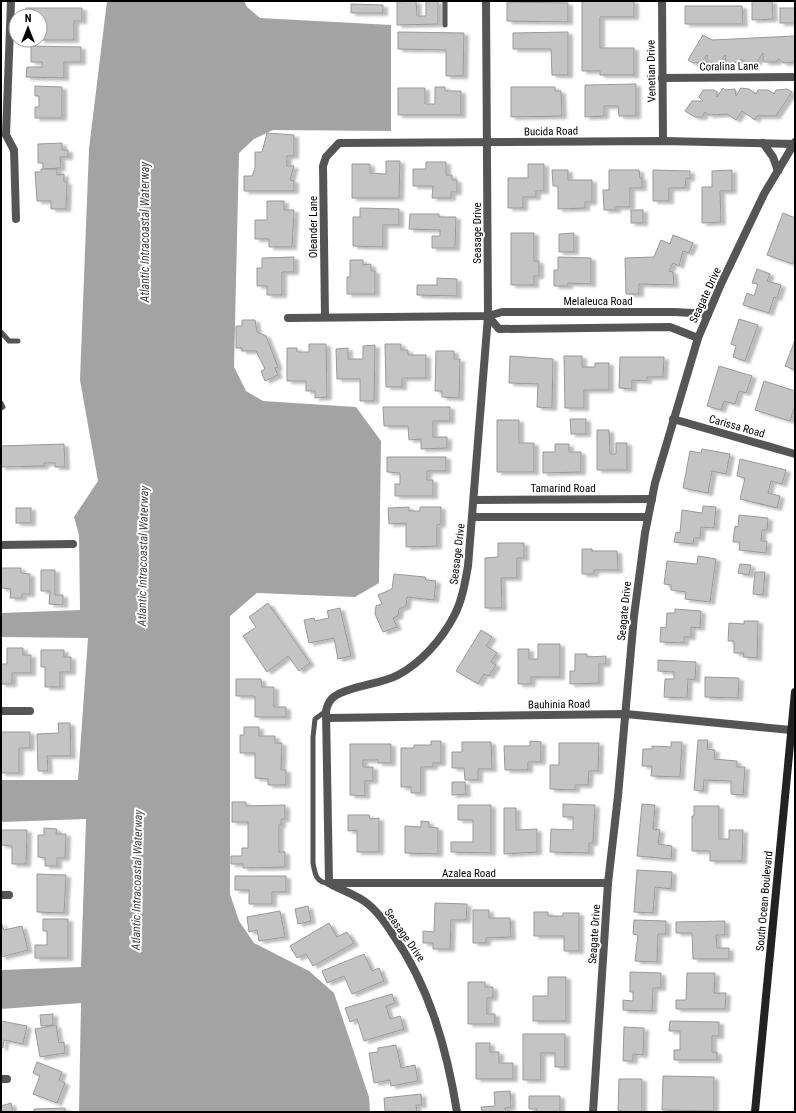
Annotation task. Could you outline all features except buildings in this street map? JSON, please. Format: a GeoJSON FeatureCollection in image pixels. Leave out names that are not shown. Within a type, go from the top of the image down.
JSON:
{"type":"FeatureCollection","features":[{"type":"Feature","properties":{"kind":"main road","name":"South Ocean Boulevard"},"geometry":{"type":"LineString","coordinates":[[755,1112],[795,692]]}},
{"type":"Feature","properties":{"kind":"street"},"geometry":{"type":"LineString","coordinates":[[11,1],[4,134],[14,150],[16,219]]}},
{"type":"Feature","properties":{"kind":"street","name":"Seasage Drive"},"geometry":{"type":"LineString","coordinates":[[326,715],[328,704],[334,696],[399,674],[421,658],[439,639],[454,616],[462,594],[468,566],[473,517],[488,316],[486,1]]}},
{"type":"Feature","properties":{"kind":"street","name":"Venetian Drive"},"geometry":{"type":"LineString","coordinates":[[662,1],[663,141]]}},
{"type":"Feature","properties":{"kind":"street","name":"Coralina Lane"},"geometry":{"type":"LineString","coordinates":[[662,78],[795,77]]}},
{"type":"Feature","properties":{"kind":"street","name":"Bucida Road"},"geometry":{"type":"LineString","coordinates":[[339,143],[663,141],[795,143]]}},
{"type":"Feature","properties":{"kind":"street","name":"Oleander Lane"},"geometry":{"type":"LineString","coordinates":[[325,317],[323,166],[326,157],[339,143]]}},
{"type":"Feature","properties":{"kind":"street"},"geometry":{"type":"LineString","coordinates":[[763,143],[773,157],[778,171]]}},
{"type":"Feature","properties":{"kind":"street","name":"Seagate Drive"},"geometry":{"type":"LineString","coordinates":[[593,1112],[608,883],[626,714],[638,580],[648,517],[664,447],[698,338],[764,194],[795,143]]}},
{"type":"Feature","properties":{"kind":"street","name":"Melaleuca Road"},"geometry":{"type":"LineString","coordinates":[[288,318],[488,316],[502,312],[675,312],[708,314]]}},
{"type":"Feature","properties":{"kind":"street"},"geometry":{"type":"LineString","coordinates":[[488,316],[499,328],[670,327],[698,338]]}},
{"type":"Feature","properties":{"kind":"street","name":"Carissa Road"},"geometry":{"type":"LineString","coordinates":[[673,419],[795,454]]}},
{"type":"Feature","properties":{"kind":"street","name":"Tamarind Road"},"geometry":{"type":"LineString","coordinates":[[474,500],[652,499]]}},
{"type":"Feature","properties":{"kind":"street"},"geometry":{"type":"LineString","coordinates":[[473,517],[648,517]]}},
{"type":"Feature","properties":{"kind":"street"},"geometry":{"type":"LineString","coordinates":[[1,545],[72,544]]}},
{"type":"Feature","properties":{"kind":"street"},"geometry":{"type":"LineString","coordinates":[[1,711],[30,711]]}},
{"type":"Feature","properties":{"kind":"street","name":"Bauhinia Road"},"geometry":{"type":"LineString","coordinates":[[326,715],[626,714],[791,730]]}},
{"type":"Feature","properties":{"kind":"street"},"geometry":{"type":"LineString","coordinates":[[326,715],[329,883]]}},
{"type":"Feature","properties":{"kind":"street","name":"Seasage Drive"},"geometry":{"type":"LineString","coordinates":[[329,883],[364,901],[372,908],[383,920],[408,956],[419,977],[442,1040],[457,1112]]}},
{"type":"Feature","properties":{"kind":"street","name":"Azalea Road"},"geometry":{"type":"LineString","coordinates":[[329,883],[608,883]]}},
{"type":"Feature","properties":{"kind":"lane"},"geometry":{"type":"LineString","coordinates":[[445,1],[445,25]]}},
{"type":"Feature","properties":{"kind":"lane"},"geometry":{"type":"LineString","coordinates":[[1,332],[9,341],[18,341]]}},
{"type":"Feature","properties":{"kind":"lane"},"geometry":{"type":"LineString","coordinates":[[1,402],[3,407],[1,408]]}},
{"type":"Feature","properties":{"kind":"lane"},"geometry":{"type":"LineString","coordinates":[[326,715],[316,719],[313,737],[313,863],[316,877],[320,882],[329,883]]}},
{"type":"Feature","properties":{"kind":"water","name":"Atlantic Intracoastal Waterway"},"geometry":{"type":"Polygon","coordinates":[[[107,1],[244,1],[247,7],[260,18],[391,25],[391,131],[273,130],[254,139],[239,153],[234,367],[246,391],[263,401],[356,407],[381,441],[379,583],[355,597],[257,593],[230,616],[230,894],[239,921],[254,943],[309,971],[334,993],[369,1097],[370,1112],[79,1112],[81,1003],[1,1009],[1,970],[81,967],[86,819],[1,822],[1,780],[78,780],[88,638],[1,637],[1,613],[80,610],[79,535],[74,517],[98,481],[80,380],[89,149],[107,1]]]}}]}
